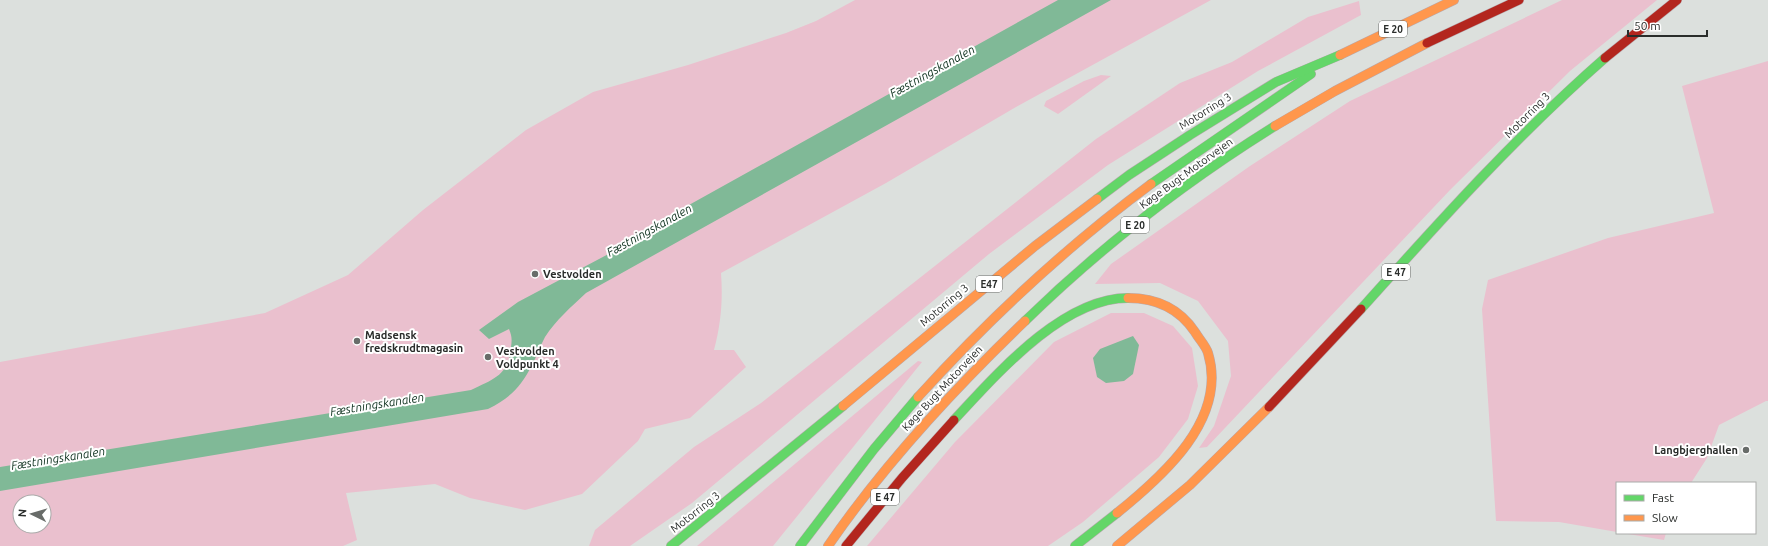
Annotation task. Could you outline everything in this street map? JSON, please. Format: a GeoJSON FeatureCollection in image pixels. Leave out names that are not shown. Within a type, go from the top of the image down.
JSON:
{"type":"FeatureCollection","features":[{"type":"Feature","properties":{"kind":"highway","name":"E 20"},"geometry":{"type":"LineString","coordinates":[[1332,60],[1454,0]]}},
{"type":"Feature","properties":{"kind":"highway","name":"Køge Bugt Motorvejen"},"geometry":{"type":"LineString","coordinates":[[828,546],[883,472],[940,405],[1011,333],[1075,273],[1118,238],[1171,197],[1286,119],[1407,52],[1518,0]]}},
{"type":"Feature","properties":{"kind":"highway","name":"Motorring 3"},"geometry":{"type":"LineString","coordinates":[[1117,546],[1169,504],[1270,408],[1445,217],[1561,98],[1620,45],[1677,0]]}},
{"type":"Feature","properties":{"kind":"highway","name":"Motorring 3"},"geometry":{"type":"LineString","coordinates":[[671,546],[754,480],[1035,246],[1129,176],[1190,134],[1276,82],[1332,60]]}},
{"type":"Feature","properties":{"kind":"highway","name":"Køge Bugt Motorvejen"},"geometry":{"type":"LineString","coordinates":[[800,546],[866,456],[919,395],[995,317],[1050,266],[1136,194],[1332,60]]}},
{"type":"Feature","properties":{"kind":"highway","name":"E 47"},"geometry":{"type":"LineString","coordinates":[[846,546],[926,450],[1021,354],[1056,326],[1083,309],[1104,301],[1123,297],[1146,298],[1168,306],[1186,318],[1199,334],[1207,350],[1212,368],[1212,386],[1208,406],[1189,443],[1171,463],[1104,524],[1075,546]]}},
{"type":"Feature","properties":{"kind":"shaded area","name":"Vestvolden"},"geometry":{"type":"Polygon","coordinates":[[[855,0],[1211,0],[1016,107],[886,183],[721,273],[721,312],[714,350],[734,350],[746,367],[690,418],[645,429],[638,441],[582,494],[525,510],[470,498],[435,484],[346,493],[357,540],[343,546],[0,546],[0,362],[265,313],[348,275],[423,210],[526,130],[593,92],[688,65],[786,33],[816,21],[855,0]]]}},
{"type":"Feature","properties":{"kind":"shaded area"},"geometry":{"type":"Polygon","coordinates":[[[1562,0],[1657,0],[1570,71],[1450,190],[1207,447],[1199,448],[1214,426],[1231,376],[1228,341],[1198,301],[1160,283],[1095,284],[1111,264],[1250,166],[1350,101],[1562,0]]]}},
{"type":"Feature","properties":{"kind":"shaded area"},"geometry":{"type":"Polygon","coordinates":[[[1359,1],[1361,15],[1258,71],[1108,165],[989,254],[692,503],[630,546],[589,546],[595,530],[694,447],[761,403],[1096,139],[1180,83],[1232,62],[1308,17],[1359,1]]]}},
{"type":"Feature","properties":{"kind":"shaded area"},"geometry":{"type":"Polygon","coordinates":[[[1768,61],[1768,401],[1719,425],[1707,458],[1692,482],[1616,482],[1616,532],[1559,522],[1496,521],[1482,309],[1488,280],[1608,238],[1714,213],[1682,86],[1768,61]]]}},
{"type":"Feature","properties":{"kind":"shaded area"},"geometry":{"type":"Polygon","coordinates":[[[1101,75],[1111,76],[1058,114],[1044,106],[1046,101],[1084,81],[1101,75]]]}},
{"type":"Feature","properties":{"kind":"shaded area"},"geometry":{"type":"Polygon","coordinates":[[[1111,313],[1144,313],[1173,326],[1192,348],[1198,386],[1188,419],[1159,457],[1083,522],[1048,546],[867,546],[955,442],[1054,342],[1111,313]]]}},
{"type":"Feature","properties":{"kind":"shaded area"},"geometry":{"type":"Polygon","coordinates":[[[918,361],[922,362],[773,546],[697,546],[918,361]]]}},
{"type":"Feature","properties":{"kind":"shaded area"},"geometry":{"type":"Polygon","coordinates":[[[1628,534],[1666,534],[1664,540],[1628,534]]]}},
{"type":"Feature","properties":{"kind":"water","name":"Fæstningskanalen"},"geometry":{"type":"Polygon","coordinates":[[[1058,0],[1111,0],[586,293],[549,331],[543,340],[528,373],[519,386],[503,401],[488,409],[0,491],[0,467],[471,390],[487,383],[504,370],[510,356],[512,338],[509,329],[489,339],[479,330],[518,302],[616,250],[626,240],[1058,0]]]}},
{"type":"Feature","properties":{"kind":"water"},"geometry":{"type":"Polygon","coordinates":[[[1133,336],[1139,345],[1133,374],[1124,381],[1106,383],[1097,377],[1093,358],[1100,349],[1133,336]]]}},
{"type":"Feature","properties":{"kind":"traffic: fast"},"geometry":{"type":"LineString","coordinates":[[1097,199],[1129,175],[1190,135],[1276,82],[1340,55]]}},
{"type":"Feature","properties":{"kind":"traffic: fast"},"geometry":{"type":"LineString","coordinates":[[1361,309],[1449,212],[1510,148],[1572,87],[1605,58]]}},
{"type":"Feature","properties":{"kind":"traffic: fast"},"geometry":{"type":"LineString","coordinates":[[1151,184],[1311,74]]}},
{"type":"Feature","properties":{"kind":"traffic: fast"},"geometry":{"type":"LineString","coordinates":[[1025,321],[1083,267],[1145,217],[1176,193],[1275,126]]}},
{"type":"Feature","properties":{"kind":"traffic: fast"},"geometry":{"type":"LineString","coordinates":[[954,420],[1010,362],[1032,342],[1055,325],[1079,311],[1103,301],[1128,298]]}},
{"type":"Feature","properties":{"kind":"traffic: fast"},"geometry":{"type":"LineString","coordinates":[[800,546],[874,449],[918,397]]}},
{"type":"Feature","properties":{"kind":"traffic: fast"},"geometry":{"type":"LineString","coordinates":[[671,546],[843,406]]}},
{"type":"Feature","properties":{"kind":"traffic: fast"},"geometry":{"type":"LineString","coordinates":[[1075,546],[1117,513]]}},
{"type":"Feature","properties":{"kind":"traffic: slow"},"geometry":{"type":"LineString","coordinates":[[1340,55],[1454,0]]}},
{"type":"Feature","properties":{"kind":"traffic: slow"},"geometry":{"type":"LineString","coordinates":[[1275,126],[1335,91],[1427,43]]}},
{"type":"Feature","properties":{"kind":"traffic: slow"},"geometry":{"type":"LineString","coordinates":[[918,397],[972,340],[1029,285],[1119,208],[1151,184]]}},
{"type":"Feature","properties":{"kind":"traffic: slow"},"geometry":{"type":"LineString","coordinates":[[843,406],[1035,246],[1097,199]]}},
{"type":"Feature","properties":{"kind":"traffic: slow"},"geometry":{"type":"LineString","coordinates":[[1117,513],[1153,482],[1171,464],[1187,444],[1200,423],[1209,401],[1212,377],[1207,350],[1189,324],[1182,317],[1158,302],[1139,298],[1128,298]]}},
{"type":"Feature","properties":{"kind":"traffic: slow"},"geometry":{"type":"LineString","coordinates":[[828,546],[850,515],[921,428],[998,347],[1025,321]]}},
{"type":"Feature","properties":{"kind":"traffic: slow"},"geometry":{"type":"LineString","coordinates":[[1117,546],[1190,485],[1269,407]]}},
{"type":"Feature","properties":{"kind":"traffic: jam"},"geometry":{"type":"LineString","coordinates":[[1427,43],[1519,0]]}},
{"type":"Feature","properties":{"kind":"traffic: jam"},"geometry":{"type":"LineString","coordinates":[[1605,58],[1677,0]]}},
{"type":"Feature","properties":{"kind":"traffic: jam"},"geometry":{"type":"LineString","coordinates":[[1269,407],[1361,309]]}},
{"type":"Feature","properties":{"kind":"traffic: jam"},"geometry":{"type":"LineString","coordinates":[[846,546],[902,478],[954,420]]}},
{"type":"Feature","properties":{"kind":"place","name":"Vestvolden"},"geometry":{"type":"Point","coordinates":[535,274]}},
{"type":"Feature","properties":{"kind":"place","name":"Madsensk fredskrudtmagasin"},"geometry":{"type":"Point","coordinates":[357,341]}},
{"type":"Feature","properties":{"kind":"place","name":"Vestvolden Voldpunkt 4"},"geometry":{"type":"Point","coordinates":[488,357]}},
{"type":"Feature","properties":{"kind":"place","name":"Langbjerghallen"},"geometry":{"type":"Point","coordinates":[1746,450]}}]}
